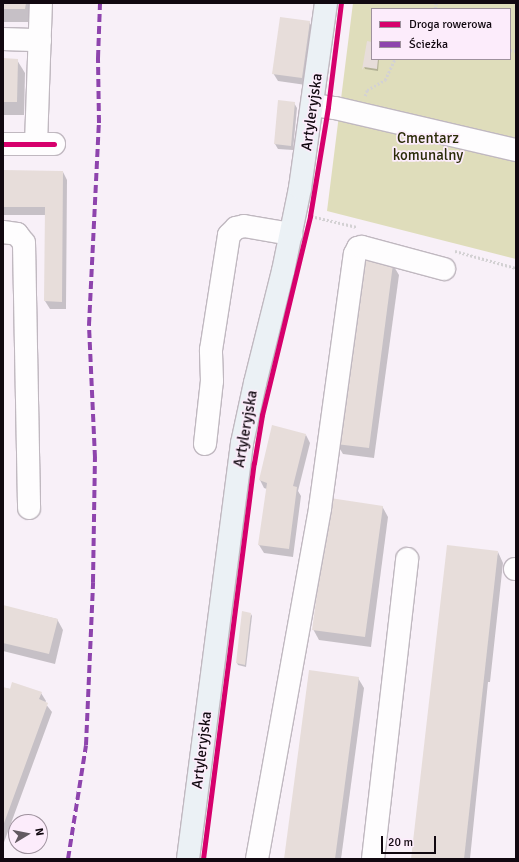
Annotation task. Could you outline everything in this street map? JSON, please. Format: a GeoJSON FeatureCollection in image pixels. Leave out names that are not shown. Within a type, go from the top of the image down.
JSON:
{"type":"FeatureCollection","features":[{"type":"Feature","properties":{"kind":"main road","name":"Artyleryjska"},"geometry":{"type":"LineString","coordinates":[[188,859],[242,443],[291,234],[313,105],[326,3]]}},
{"type":"Feature","properties":{"kind":"street"},"geometry":{"type":"LineString","coordinates":[[3,144],[45,144],[40,40],[41,3]]}},
{"type":"Feature","properties":{"kind":"street"},"geometry":{"type":"LineString","coordinates":[[3,39],[40,40]]}},
{"type":"Feature","properties":{"kind":"street"},"geometry":{"type":"LineString","coordinates":[[313,105],[361,114],[516,150]]}},
{"type":"Feature","properties":{"kind":"street"},"geometry":{"type":"LineString","coordinates":[[205,444],[212,381],[211,350],[229,235],[236,228],[244,226],[291,234]]}},
{"type":"Feature","properties":{"kind":"street"},"geometry":{"type":"LineString","coordinates":[[3,232],[17,234],[24,243],[29,508]]}},
{"type":"Feature","properties":{"kind":"street"},"geometry":{"type":"LineString","coordinates":[[257,859],[320,508],[355,254],[358,248],[362,246],[444,269]]}},
{"type":"Feature","properties":{"kind":"street"},"geometry":{"type":"LineString","coordinates":[[373,859],[407,559]]}},
{"type":"Feature","properties":{"kind":"path"},"geometry":{"type":"LineString","coordinates":[[361,114],[367,90],[385,80],[395,60]]}},
{"type":"Feature","properties":{"kind":"green space","name":"Cmentarz komunalny"},"geometry":{"type":"Polygon","coordinates":[[[353,3],[516,3],[516,259],[327,211],[353,3]]]}},
{"type":"Feature","properties":{"kind":"building"},"geometry":{"type":"Polygon","coordinates":[[[3,3],[26,3],[25,9],[3,9],[3,3]]]}},
{"type":"Feature","properties":{"kind":"building"},"geometry":{"type":"Polygon","coordinates":[[[280,17],[310,21],[302,78],[272,74],[280,17]]]}},
{"type":"Feature","properties":{"kind":"building"},"geometry":{"type":"Polygon","coordinates":[[[367,41],[371,42],[371,60],[378,60],[377,69],[364,67],[362,70],[367,41]]]}},
{"type":"Feature","properties":{"kind":"building"},"geometry":{"type":"Polygon","coordinates":[[[3,58],[18,59],[17,102],[3,102],[3,58]]]}},
{"type":"Feature","properties":{"kind":"building"},"geometry":{"type":"Polygon","coordinates":[[[278,100],[295,102],[291,146],[274,144],[278,100]]]}},
{"type":"Feature","properties":{"kind":"building"},"geometry":{"type":"Polygon","coordinates":[[[3,170],[63,171],[62,302],[44,301],[45,207],[3,207],[3,170]]]}},
{"type":"Feature","properties":{"kind":"building"},"geometry":{"type":"Polygon","coordinates":[[[361,259],[393,264],[369,448],[336,444],[361,259]]]}},
{"type":"Feature","properties":{"kind":"building"},"geometry":{"type":"Polygon","coordinates":[[[272,425],[306,434],[293,486],[297,487],[289,549],[258,545],[267,483],[259,480],[272,425]]]}},
{"type":"Feature","properties":{"kind":"building"},"geometry":{"type":"Polygon","coordinates":[[[330,498],[383,506],[365,637],[312,630],[330,498]]]}},
{"type":"Feature","properties":{"kind":"building"},"geometry":{"type":"Polygon","coordinates":[[[447,545],[498,551],[464,859],[411,859],[447,545]]]}},
{"type":"Feature","properties":{"kind":"building"},"geometry":{"type":"Polygon","coordinates":[[[3,605],[58,619],[49,654],[3,643],[3,605]]]}},
{"type":"Feature","properties":{"kind":"building"},"geometry":{"type":"Polygon","coordinates":[[[242,611],[251,613],[245,665],[236,663],[242,611]]]}},
{"type":"Feature","properties":{"kind":"building"},"geometry":{"type":"Polygon","coordinates":[[[309,670],[359,677],[335,859],[284,859],[309,670]]]}},
{"type":"Feature","properties":{"kind":"building"},"geometry":{"type":"Polygon","coordinates":[[[12,682],[42,692],[39,699],[48,703],[3,826],[3,687],[10,689],[12,682]]]}},
{"type":"Feature","properties":{"kind":"marked path"},"geometry":{"type":"LineString","coordinates":[[68,859],[86,745],[93,582],[95,458],[89,325],[99,123],[98,58],[100,3]]}},
{"type":"Feature","properties":{"kind":"cycle path"},"geometry":{"type":"LineString","coordinates":[[203,859],[254,463],[262,415],[310,216],[328,107],[341,3]]}},
{"type":"Feature","properties":{"kind":"cycle path"},"geometry":{"type":"LineString","coordinates":[[3,144],[54,144]]}}]}
